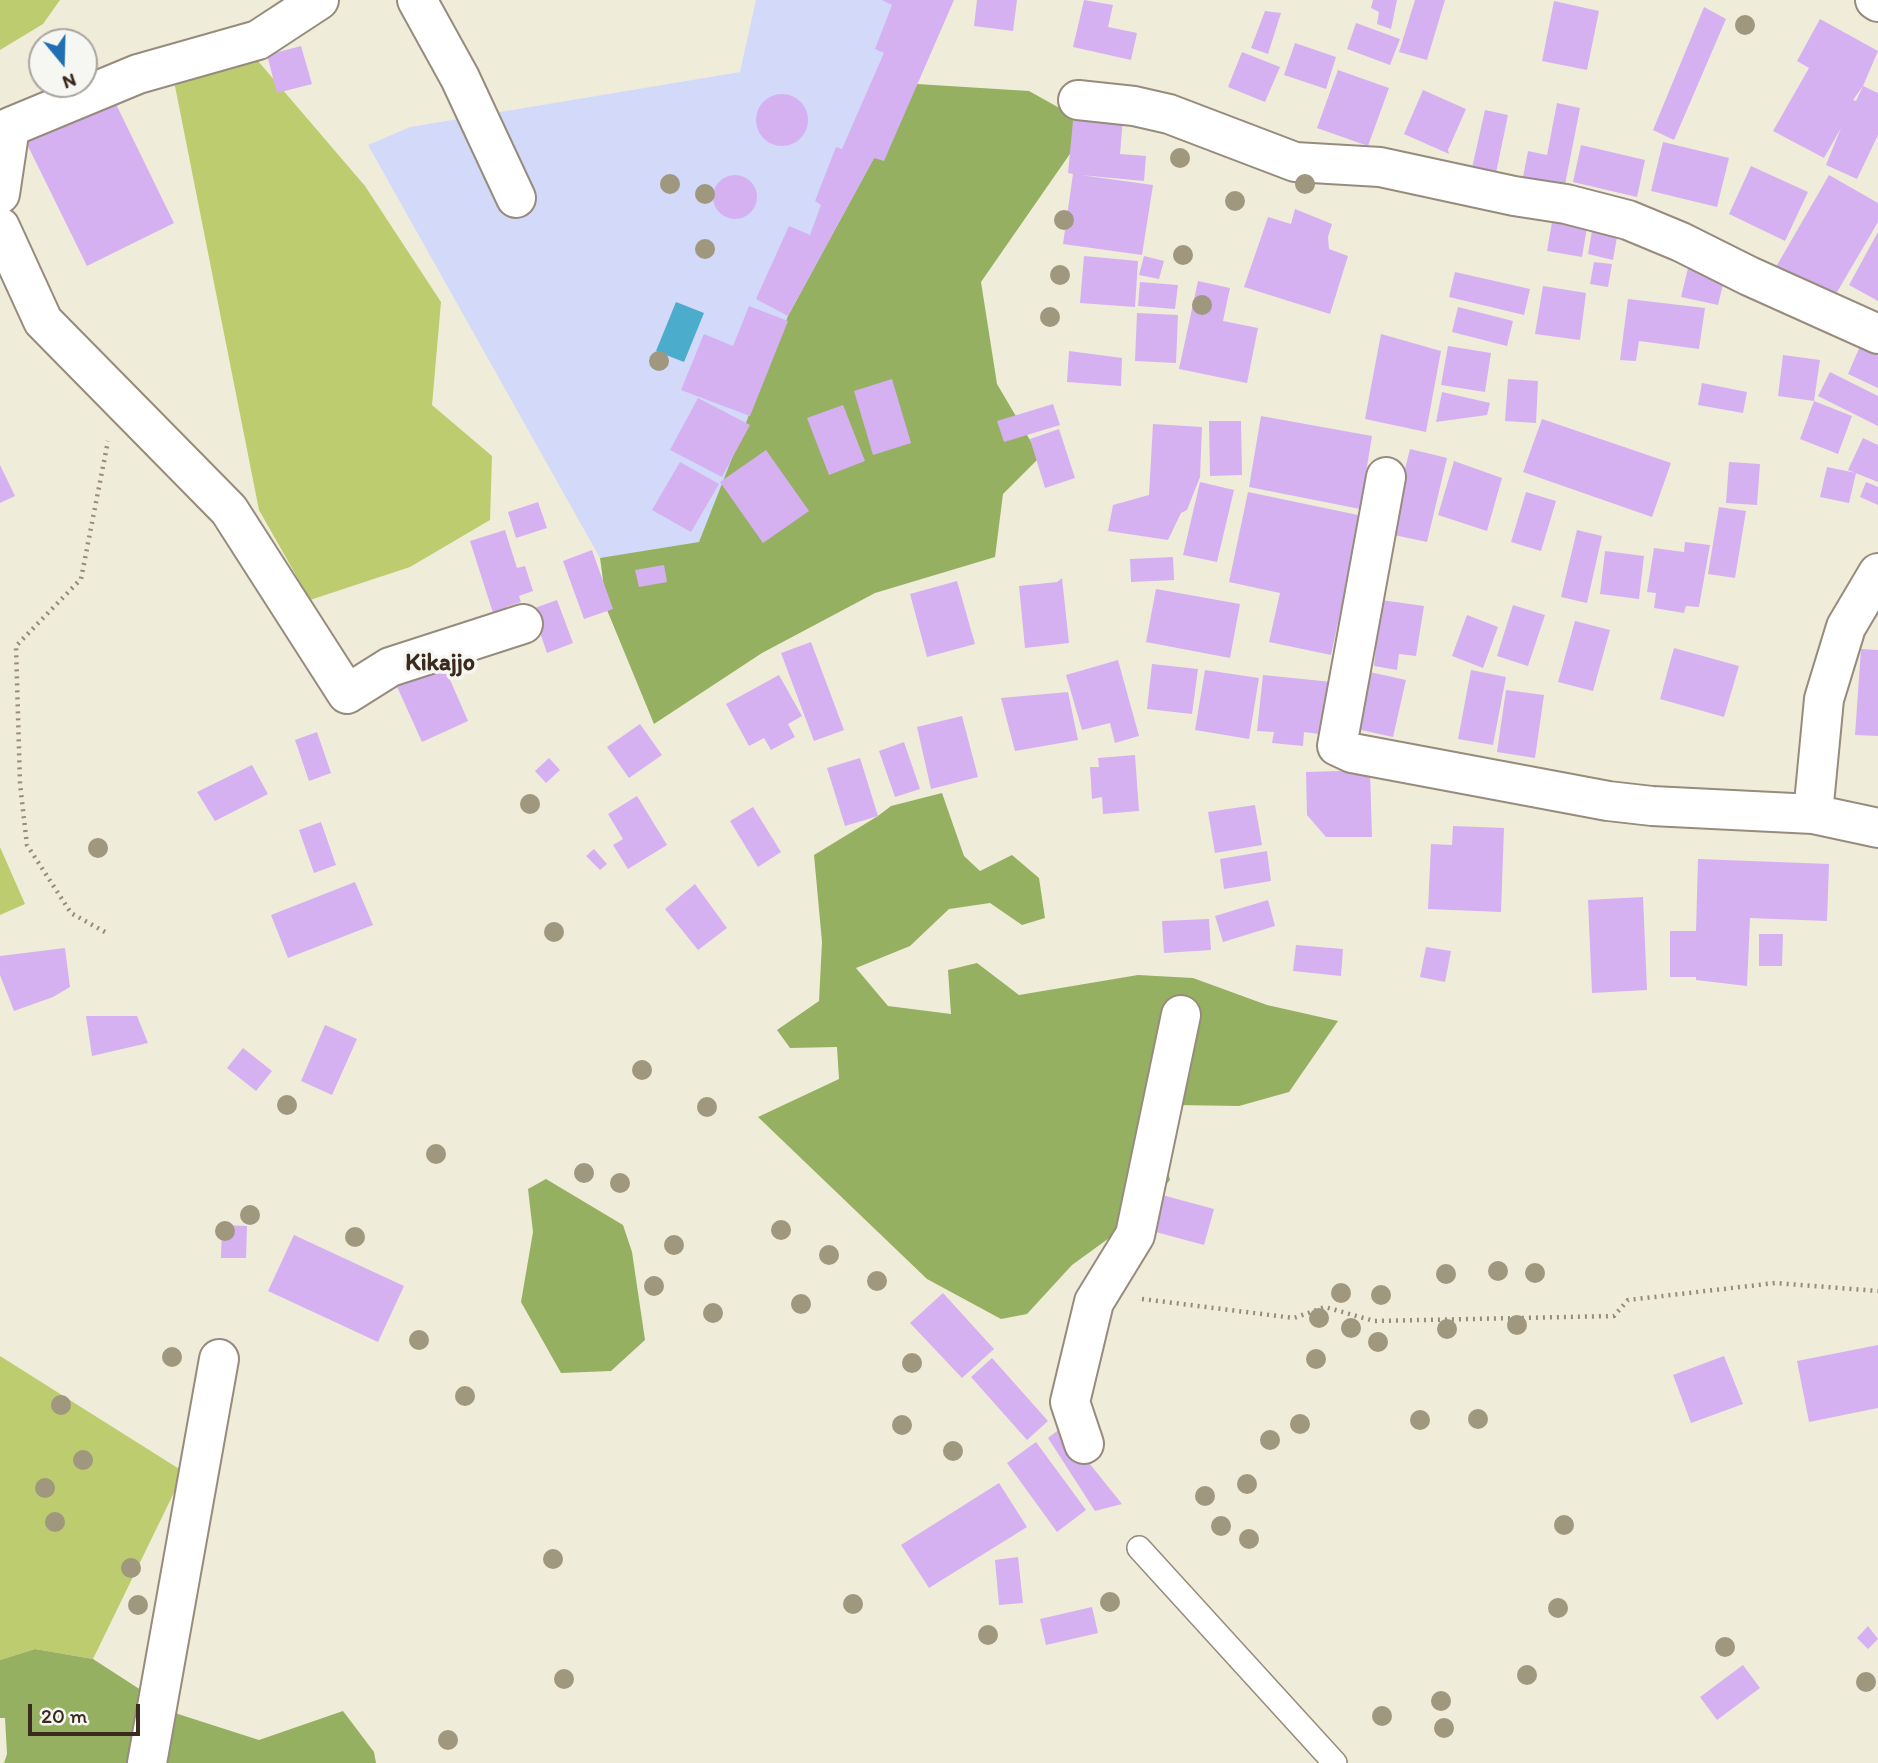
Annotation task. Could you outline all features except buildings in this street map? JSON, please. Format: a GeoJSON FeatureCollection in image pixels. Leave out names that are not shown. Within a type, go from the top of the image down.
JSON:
{"type":"FeatureCollection","features":[{"type":"Feature","properties":{"kind":"street"},"geometry":{"type":"LineString","coordinates":[[0,194],[10,127],[138,74],[258,40],[319,0]]}},
{"type":"Feature","properties":{"kind":"street"},"geometry":{"type":"LineString","coordinates":[[417,0],[460,78],[516,198]]}},
{"type":"Feature","properties":{"kind":"street"},"geometry":{"type":"LineString","coordinates":[[1078,100],[1134,106],[1169,114],[1295,162],[1380,167],[1514,196],[1566,204],[1628,220],[1878,334]]}},
{"type":"Feature","properties":{"kind":"street"},"geometry":{"type":"LineString","coordinates":[[0,227],[43,321],[229,510],[346,694],[390,667],[523,624]]}},
{"type":"Feature","properties":{"kind":"street"},"geometry":{"type":"LineString","coordinates":[[1386,477],[1336,746],[1352,752],[1608,801],[1652,806],[1813,814],[1878,828]]}},
{"type":"Feature","properties":{"kind":"street"},"geometry":{"type":"LineString","coordinates":[[1813,814],[1824,699],[1846,627],[1878,573]]}},
{"type":"Feature","properties":{"kind":"street"},"geometry":{"type":"LineString","coordinates":[[1084,1444],[1070,1402],[1094,1301],[1135,1235],[1181,1015]]}},
{"type":"Feature","properties":{"kind":"street"},"geometry":{"type":"LineString","coordinates":[[147,1763],[219,1359]]}},
{"type":"Feature","properties":{"kind":"lane"},"geometry":{"type":"LineString","coordinates":[[1139,1548],[1335,1763]]}},
{"type":"Feature","properties":{"kind":"path"},"geometry":{"type":"LineString","coordinates":[[105,932],[71,913],[27,845],[20,784],[16,646],[81,579],[108,439]]}},
{"type":"Feature","properties":{"kind":"path"},"geometry":{"type":"LineString","coordinates":[[1130,1297],[1294,1318],[1325,1307],[1374,1321],[1614,1315],[1628,1300],[1775,1283],[1878,1291]]}},
{"type":"Feature","properties":{"kind":"shaded area"},"geometry":{"type":"Polygon","coordinates":[[[756,0],[937,0],[722,549],[600,558],[368,145],[410,127],[740,72],[756,0]]]}},
{"type":"Feature","properties":{"kind":"green space"},"geometry":{"type":"Polygon","coordinates":[[[0,0],[60,0],[43,24],[36,28],[28,28],[28,33],[0,50],[0,0]]]}},
{"type":"Feature","properties":{"kind":"green space"},"geometry":{"type":"Polygon","coordinates":[[[252,54],[365,186],[441,302],[432,405],[492,456],[490,520],[410,567],[310,600],[259,510],[174,81],[252,54]]]}},
{"type":"Feature","properties":{"kind":"green space"},"geometry":{"type":"Polygon","coordinates":[[[917,84],[1029,91],[1090,125],[981,282],[997,384],[1040,457],[1003,494],[995,557],[875,593],[762,653],[654,724],[607,610],[600,558],[699,542],[788,316],[917,84]]]}},
{"type":"Feature","properties":{"kind":"green space"},"geometry":{"type":"Polygon","coordinates":[[[942,793],[964,856],[980,871],[1012,855],[1039,878],[1045,918],[1022,925],[990,903],[949,909],[910,946],[856,968],[888,1006],[951,1014],[948,970],[977,963],[1019,995],[1138,975],[1193,978],[1267,1005],[1338,1021],[1289,1092],[1239,1106],[1176,1105],[1163,1154],[1170,1180],[1134,1220],[1072,1265],[1027,1314],[1001,1319],[927,1279],[758,1117],[839,1079],[837,1047],[790,1048],[777,1030],[819,1001],[822,942],[814,855],[891,806],[942,793]]]}},
{"type":"Feature","properties":{"kind":"green space"},"geometry":{"type":"Polygon","coordinates":[[[0,847],[25,904],[0,915],[0,847]]]}},
{"type":"Feature","properties":{"kind":"green space"},"geometry":{"type":"Polygon","coordinates":[[[546,1179],[623,1225],[632,1252],[645,1340],[611,1371],[561,1373],[521,1302],[533,1232],[528,1189],[546,1179]]]}},
{"type":"Feature","properties":{"kind":"green space"},"geometry":{"type":"Polygon","coordinates":[[[0,1356],[184,1472],[93,1659],[35,1649],[0,1660],[0,1356]]]}},
{"type":"Feature","properties":{"kind":"green space"},"geometry":{"type":"Polygon","coordinates":[[[35,1649],[93,1659],[178,1714],[259,1740],[343,1711],[374,1752],[376,1763],[4,1763],[7,1754],[5,1718],[0,1718],[0,1660],[35,1649]]]}},
{"type":"Feature","properties":{"kind":"water"},"geometry":{"type":"Polygon","coordinates":[[[676,302],[704,313],[684,362],[656,351],[676,302]]]}},
{"type":"Feature","properties":{"kind":"district","name":"Kikajjo"},"geometry":{"type":"Point","coordinates":[440,664]}}]}
